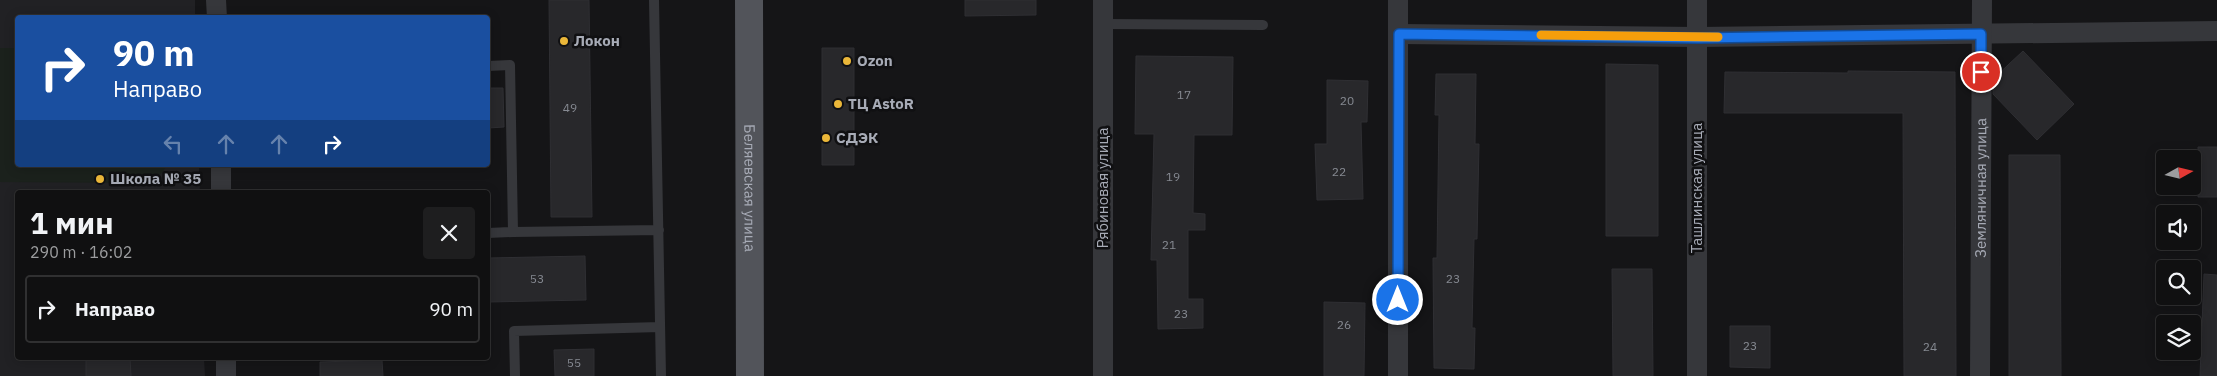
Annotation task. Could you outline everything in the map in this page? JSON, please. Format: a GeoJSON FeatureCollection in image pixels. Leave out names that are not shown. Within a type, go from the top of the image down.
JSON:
{"type":"FeatureCollection","features":[{"type":"Feature","properties":{"kind":"main road","name":"Беляевская улица"},"geometry":{"type":"LineString","coordinates":[[749,0],[750,376]]}},
{"type":"Feature","properties":{"kind":"street"},"geometry":{"type":"LineString","coordinates":[[216,0],[217,15]]}},
{"type":"Feature","properties":{"kind":"street","name":"Рябиновая улица"},"geometry":{"type":"LineString","coordinates":[[1103,0],[1103,376]]}},
{"type":"Feature","properties":{"kind":"street"},"geometry":{"type":"LineString","coordinates":[[1398,0],[1398,376]]}},
{"type":"Feature","properties":{"kind":"street","name":"Ташлинская улица"},"geometry":{"type":"LineString","coordinates":[[1697,0],[1697,376]]}},
{"type":"Feature","properties":{"kind":"street","name":"Земляничная улица"},"geometry":{"type":"LineString","coordinates":[[1980,376],[1982,0]]}},
{"type":"Feature","properties":{"kind":"street"},"geometry":{"type":"LineString","coordinates":[[1399,34],[1698,38],[2217,31]]}},
{"type":"Feature","properties":{"kind":"street"},"geometry":{"type":"LineString","coordinates":[[221,167],[221,190]]}},
{"type":"Feature","properties":{"kind":"street"},"geometry":{"type":"LineString","coordinates":[[226,360],[226,376]]}},
{"type":"Feature","properties":{"kind":"lane"},"geometry":{"type":"LineString","coordinates":[[654,0],[661,376]]}},
{"type":"Feature","properties":{"kind":"lane"},"geometry":{"type":"LineString","coordinates":[[1104,24],[1263,25]]}},
{"type":"Feature","properties":{"kind":"lane"},"geometry":{"type":"LineString","coordinates":[[490,66],[510,66],[513,232]]}},
{"type":"Feature","properties":{"kind":"lane"},"geometry":{"type":"LineString","coordinates":[[490,233],[659,230]]}},
{"type":"Feature","properties":{"kind":"lane"},"geometry":{"type":"LineString","coordinates":[[515,376],[514,331],[660,327]]}},
{"type":"Feature","properties":{"kind":"shaded area","name":"Школа № 35"},"geometry":{"type":"Polygon","coordinates":[[[0,0],[195,0],[195,15],[15,15],[15,167],[199,167],[200,190],[15,190],[15,360],[204,360],[205,376],[0,376],[0,0]]]}},
{"type":"Feature","properties":{"kind":"shaded area"},"geometry":{"type":"Polygon","coordinates":[[[0,48],[15,48],[15,167],[166,167],[162,173],[143,183],[0,182],[0,48]]]}},
{"type":"Feature","properties":{"kind":"building"},"geometry":{"type":"Polygon","coordinates":[[[549,0],[589,0],[592,217],[551,217],[549,0]]]}},
{"type":"Feature","properties":{"kind":"building"},"geometry":{"type":"Polygon","coordinates":[[[965,0],[1036,0],[1036,15],[965,16],[965,0]]]}},
{"type":"Feature","properties":{"kind":"building"},"geometry":{"type":"Polygon","coordinates":[[[822,48],[854,48],[854,165],[822,165],[822,48]]]}},
{"type":"Feature","properties":{"kind":"building"},"geometry":{"type":"Polygon","coordinates":[[[2023,51],[2074,104],[2037,140],[1993,94],[1993,79],[2023,51]]]}},
{"type":"Feature","properties":{"kind":"building"},"geometry":{"type":"Polygon","coordinates":[[[1136,56],[1233,57],[1232,135],[1194,135],[1193,213],[1205,214],[1205,230],[1188,230],[1188,299],[1203,299],[1203,328],[1158,329],[1157,260],[1151,260],[1154,134],[1135,134],[1136,56]]]}},
{"type":"Feature","properties":{"kind":"building"},"geometry":{"type":"Polygon","coordinates":[[[1606,64],[1658,65],[1658,236],[1606,236],[1606,64]]]}},
{"type":"Feature","properties":{"kind":"building"},"geometry":{"type":"Polygon","coordinates":[[[1848,71],[1955,72],[1956,376],[1904,376],[1903,113],[1724,113],[1725,72],[1848,73],[1848,71]]]}},
{"type":"Feature","properties":{"kind":"building"},"geometry":{"type":"Polygon","coordinates":[[[1436,74],[1476,74],[1475,144],[1479,144],[1477,239],[1474,239],[1472,328],[1475,328],[1474,369],[1434,368],[1433,258],[1437,258],[1439,115],[1435,115],[1436,74]]]}},
{"type":"Feature","properties":{"kind":"building"},"geometry":{"type":"Polygon","coordinates":[[[1327,80],[1368,81],[1367,122],[1361,122],[1363,199],[1317,200],[1315,144],[1327,144],[1327,80]]]}},
{"type":"Feature","properties":{"kind":"building"},"geometry":{"type":"Polygon","coordinates":[[[490,88],[503,88],[504,127],[490,128],[490,88]]]}},
{"type":"Feature","properties":{"kind":"building"},"geometry":{"type":"Polygon","coordinates":[[[2198,147],[2217,147],[2217,197],[2198,197],[2198,195],[2201,195],[2201,150],[2198,150],[2198,147]]]}},
{"type":"Feature","properties":{"kind":"building"},"geometry":{"type":"Polygon","coordinates":[[[2009,155],[2060,155],[2061,376],[2009,376],[2009,155]]]}},
{"type":"Feature","properties":{"kind":"building"},"geometry":{"type":"Polygon","coordinates":[[[585,256],[586,300],[490,302],[490,258],[585,256]]]}},
{"type":"Feature","properties":{"kind":"building"},"geometry":{"type":"Polygon","coordinates":[[[1612,269],[1652,269],[1653,376],[1613,376],[1612,269]]]}},
{"type":"Feature","properties":{"kind":"building"},"geometry":{"type":"Polygon","coordinates":[[[2204,274],[2217,275],[2217,376],[2200,376],[2204,274]]]}},
{"type":"Feature","properties":{"kind":"building"},"geometry":{"type":"Polygon","coordinates":[[[1324,302],[1365,303],[1364,376],[1324,376],[1324,302]]]}},
{"type":"Feature","properties":{"kind":"building"},"geometry":{"type":"Polygon","coordinates":[[[1730,326],[1770,326],[1770,368],[1730,367],[1730,326]]]}},
{"type":"Feature","properties":{"kind":"building"},"geometry":{"type":"Polygon","coordinates":[[[594,349],[594,376],[555,376],[554,350],[594,349]]]}},
{"type":"Feature","properties":{"kind":"building"},"geometry":{"type":"Polygon","coordinates":[[[86,360],[130,360],[131,376],[86,376],[86,360]]]}},
{"type":"Feature","properties":{"kind":"building"},"geometry":{"type":"Polygon","coordinates":[[[382,360],[383,376],[320,376],[320,362],[382,360]]]}},
{"type":"Feature","properties":{"kind":"slow traffic"},"geometry":{"type":"LineString","coordinates":[[1541,35],[1718,37]]}},
{"type":"Feature","properties":{"kind":"place","name":"Локон"},"geometry":{"type":"Point","coordinates":[564,41]}},
{"type":"Feature","properties":{"kind":"place","name":"Ozon"},"geometry":{"type":"Point","coordinates":[847,61]}},
{"type":"Feature","properties":{"kind":"place","name":"ТЦ AstoR"},"geometry":{"type":"Point","coordinates":[838,104]}},
{"type":"Feature","properties":{"kind":"place","name":"СДЭК"},"geometry":{"type":"Point","coordinates":[826,138]}},
{"type":"Feature","properties":{"kind":"place","name":"Школа № 35"},"geometry":{"type":"Point","coordinates":[100,179]}},
{"type":"Feature","properties":{"kind":"route"},"geometry":{"type":"LineString","coordinates":[[1398,300],[1399,34],[1698,38],[1981,34],[1981,72]]}}]}
